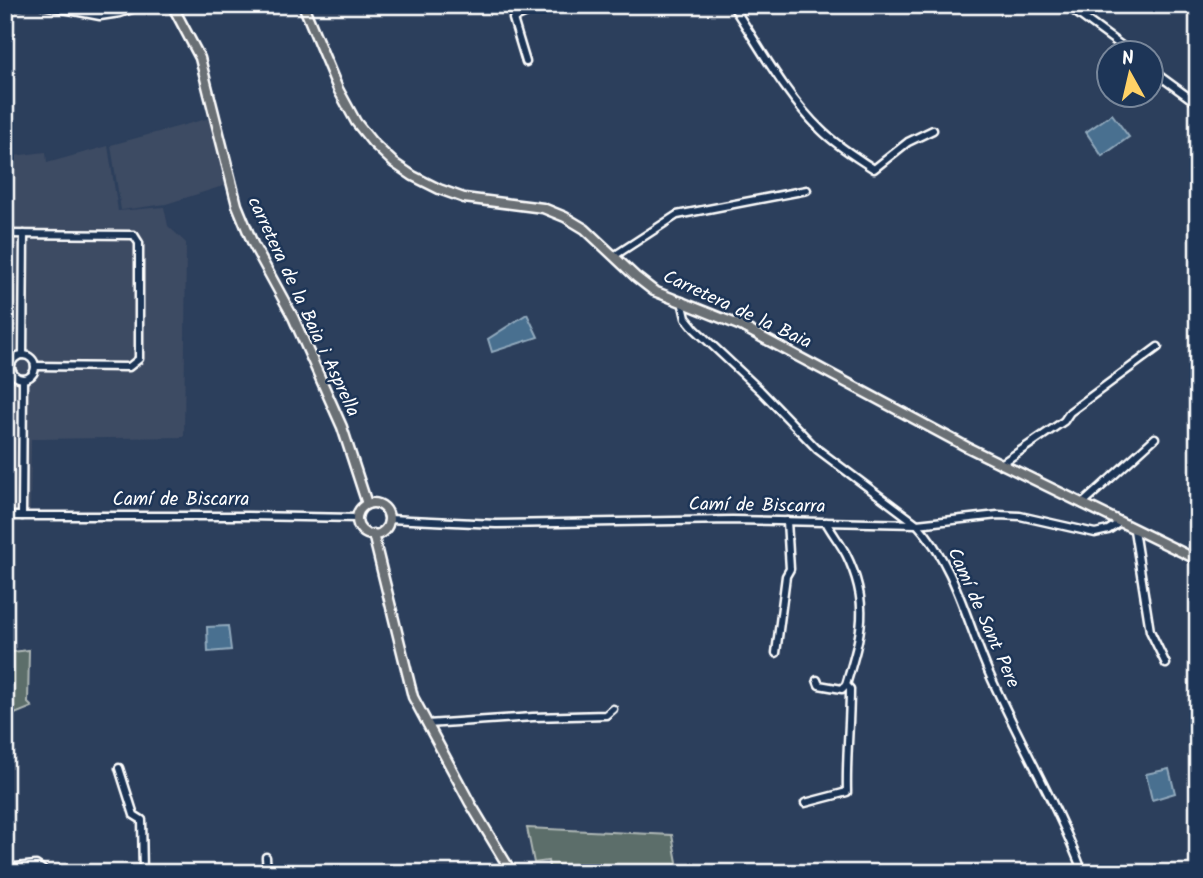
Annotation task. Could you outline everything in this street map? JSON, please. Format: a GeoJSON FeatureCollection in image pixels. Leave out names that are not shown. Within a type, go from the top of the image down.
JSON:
{"type":"FeatureCollection","features":[{"type":"Feature","properties":{"kind":"main road","name":"carretera de la Baia i Asprella"},"geometry":{"type":"LineString","coordinates":[[172,5],[202,64],[237,205],[253,244],[293,317],[342,427],[368,504]]}},
{"type":"Feature","properties":{"kind":"main road","name":"Carretera de la Baia"},"geometry":{"type":"LineString","coordinates":[[303,5],[338,89],[356,122],[394,163],[439,189],[464,198],[530,206],[554,213],[584,229],[654,290],[741,326],[1001,464],[1198,561]]}},
{"type":"Feature","properties":{"kind":"main road"},"geometry":{"type":"LineString","coordinates":[[368,504],[381,505],[388,511],[389,519],[385,529],[373,534],[363,530],[358,518],[360,510],[368,504]]}},
{"type":"Feature","properties":{"kind":"main road"},"geometry":{"type":"LineString","coordinates":[[373,534],[413,696],[512,873]]}},
{"type":"Feature","properties":{"kind":"street"},"geometry":{"type":"LineString","coordinates":[[5,8],[22,5]]}},
{"type":"Feature","properties":{"kind":"street"},"geometry":{"type":"LineString","coordinates":[[43,5],[100,16],[144,5]]}},
{"type":"Feature","properties":{"kind":"street"},"geometry":{"type":"LineString","coordinates":[[526,5],[529,12],[513,19],[526,62]]}},
{"type":"Feature","properties":{"kind":"street"},"geometry":{"type":"LineString","coordinates":[[732,5],[797,104],[840,146],[874,169],[908,142],[933,130]]}},
{"type":"Feature","properties":{"kind":"street"},"geometry":{"type":"LineString","coordinates":[[1066,5],[1111,38]]}},
{"type":"Feature","properties":{"kind":"street"},"geometry":{"type":"LineString","coordinates":[[1164,79],[1198,104]]}},
{"type":"Feature","properties":{"kind":"street"},"geometry":{"type":"LineString","coordinates":[[614,256],[677,215],[807,190]]}},
{"type":"Feature","properties":{"kind":"street"},"geometry":{"type":"LineString","coordinates":[[5,234],[134,235],[139,243],[139,359],[129,367],[35,366]]}},
{"type":"Feature","properties":{"kind":"street"},"geometry":{"type":"LineString","coordinates":[[23,355],[24,234]]}},
{"type":"Feature","properties":{"kind":"street","name":"Camí de Sant Pere"},"geometry":{"type":"LineString","coordinates":[[682,301],[686,318],[695,328],[817,449],[917,524],[926,534],[950,575],[988,671],[1062,819],[1083,873]]}},
{"type":"Feature","properties":{"kind":"street"},"geometry":{"type":"LineString","coordinates":[[1001,464],[1064,421],[1070,412],[1158,347]]}},
{"type":"Feature","properties":{"kind":"street"},"geometry":{"type":"LineString","coordinates":[[23,355],[31,358],[35,366],[32,375],[23,379],[15,376],[8,366],[23,355]]}},
{"type":"Feature","properties":{"kind":"street"},"geometry":{"type":"LineString","coordinates":[[22,516],[23,379]]}},
{"type":"Feature","properties":{"kind":"street"},"geometry":{"type":"LineString","coordinates":[[1082,504],[1155,438]]}},
{"type":"Feature","properties":{"kind":"street","name":"Camí de Biscarra"},"geometry":{"type":"LineString","coordinates":[[389,519],[496,524],[732,520],[917,524],[1009,515],[1095,533],[1108,530],[1119,523]]}},
{"type":"Feature","properties":{"kind":"street","name":"Camí de Biscarra"},"geometry":{"type":"LineString","coordinates":[[5,516],[358,518]]}},
{"type":"Feature","properties":{"kind":"street"},"geometry":{"type":"LineString","coordinates":[[776,653],[786,579],[790,569],[787,521]]}},
{"type":"Feature","properties":{"kind":"street"},"geometry":{"type":"LineString","coordinates":[[817,680],[819,685],[842,689],[846,685],[859,647],[862,614],[860,597],[846,555],[826,522]]}},
{"type":"Feature","properties":{"kind":"street"},"geometry":{"type":"LineString","coordinates":[[1134,530],[1151,636],[1166,664]]}},
{"type":"Feature","properties":{"kind":"street"},"geometry":{"type":"LineString","coordinates":[[805,803],[848,792],[846,760],[850,689],[846,685]]}},
{"type":"Feature","properties":{"kind":"street"},"geometry":{"type":"LineString","coordinates":[[427,724],[606,715],[613,709]]}},
{"type":"Feature","properties":{"kind":"street"},"geometry":{"type":"LineString","coordinates":[[119,768],[134,815],[142,820],[143,873]]}},
{"type":"Feature","properties":{"kind":"street"},"geometry":{"type":"LineString","coordinates":[[266,857],[267,873]]}},
{"type":"Feature","properties":{"kind":"street"},"geometry":{"type":"LineString","coordinates":[[5,868],[36,865],[47,873]]}},
{"type":"Feature","properties":{"kind":"shaded area"},"geometry":{"type":"Polygon","coordinates":[[[1112,114],[1129,137],[1102,156],[1086,132],[1112,114]]]}},
{"type":"Feature","properties":{"kind":"shaded area"},"geometry":{"type":"Polygon","coordinates":[[[210,118],[226,185],[166,204],[121,210],[111,145],[210,118]]]}},
{"type":"Feature","properties":{"kind":"shaded area"},"geometry":{"type":"Polygon","coordinates":[[[108,146],[118,211],[164,207],[168,226],[186,243],[184,437],[31,439],[30,511],[5,511],[5,157],[46,152],[47,163],[108,146]]]}},
{"type":"Feature","properties":{"kind":"shaded area"},"geometry":{"type":"Polygon","coordinates":[[[527,314],[538,337],[492,352],[488,339],[527,314]]]}},
{"type":"Feature","properties":{"kind":"shaded area"},"geometry":{"type":"Polygon","coordinates":[[[228,626],[231,650],[208,652],[207,627],[228,626]]]}},
{"type":"Feature","properties":{"kind":"shaded area"},"geometry":{"type":"Polygon","coordinates":[[[29,650],[28,703],[32,707],[5,718],[5,653],[29,650]]]}},
{"type":"Feature","properties":{"kind":"shaded area"},"geometry":{"type":"Polygon","coordinates":[[[1169,769],[1175,793],[1152,800],[1146,774],[1169,769]]]}},
{"type":"Feature","properties":{"kind":"shaded area"},"geometry":{"type":"Polygon","coordinates":[[[527,828],[672,835],[679,873],[550,873],[548,861],[534,863],[527,828]]]}}]}
